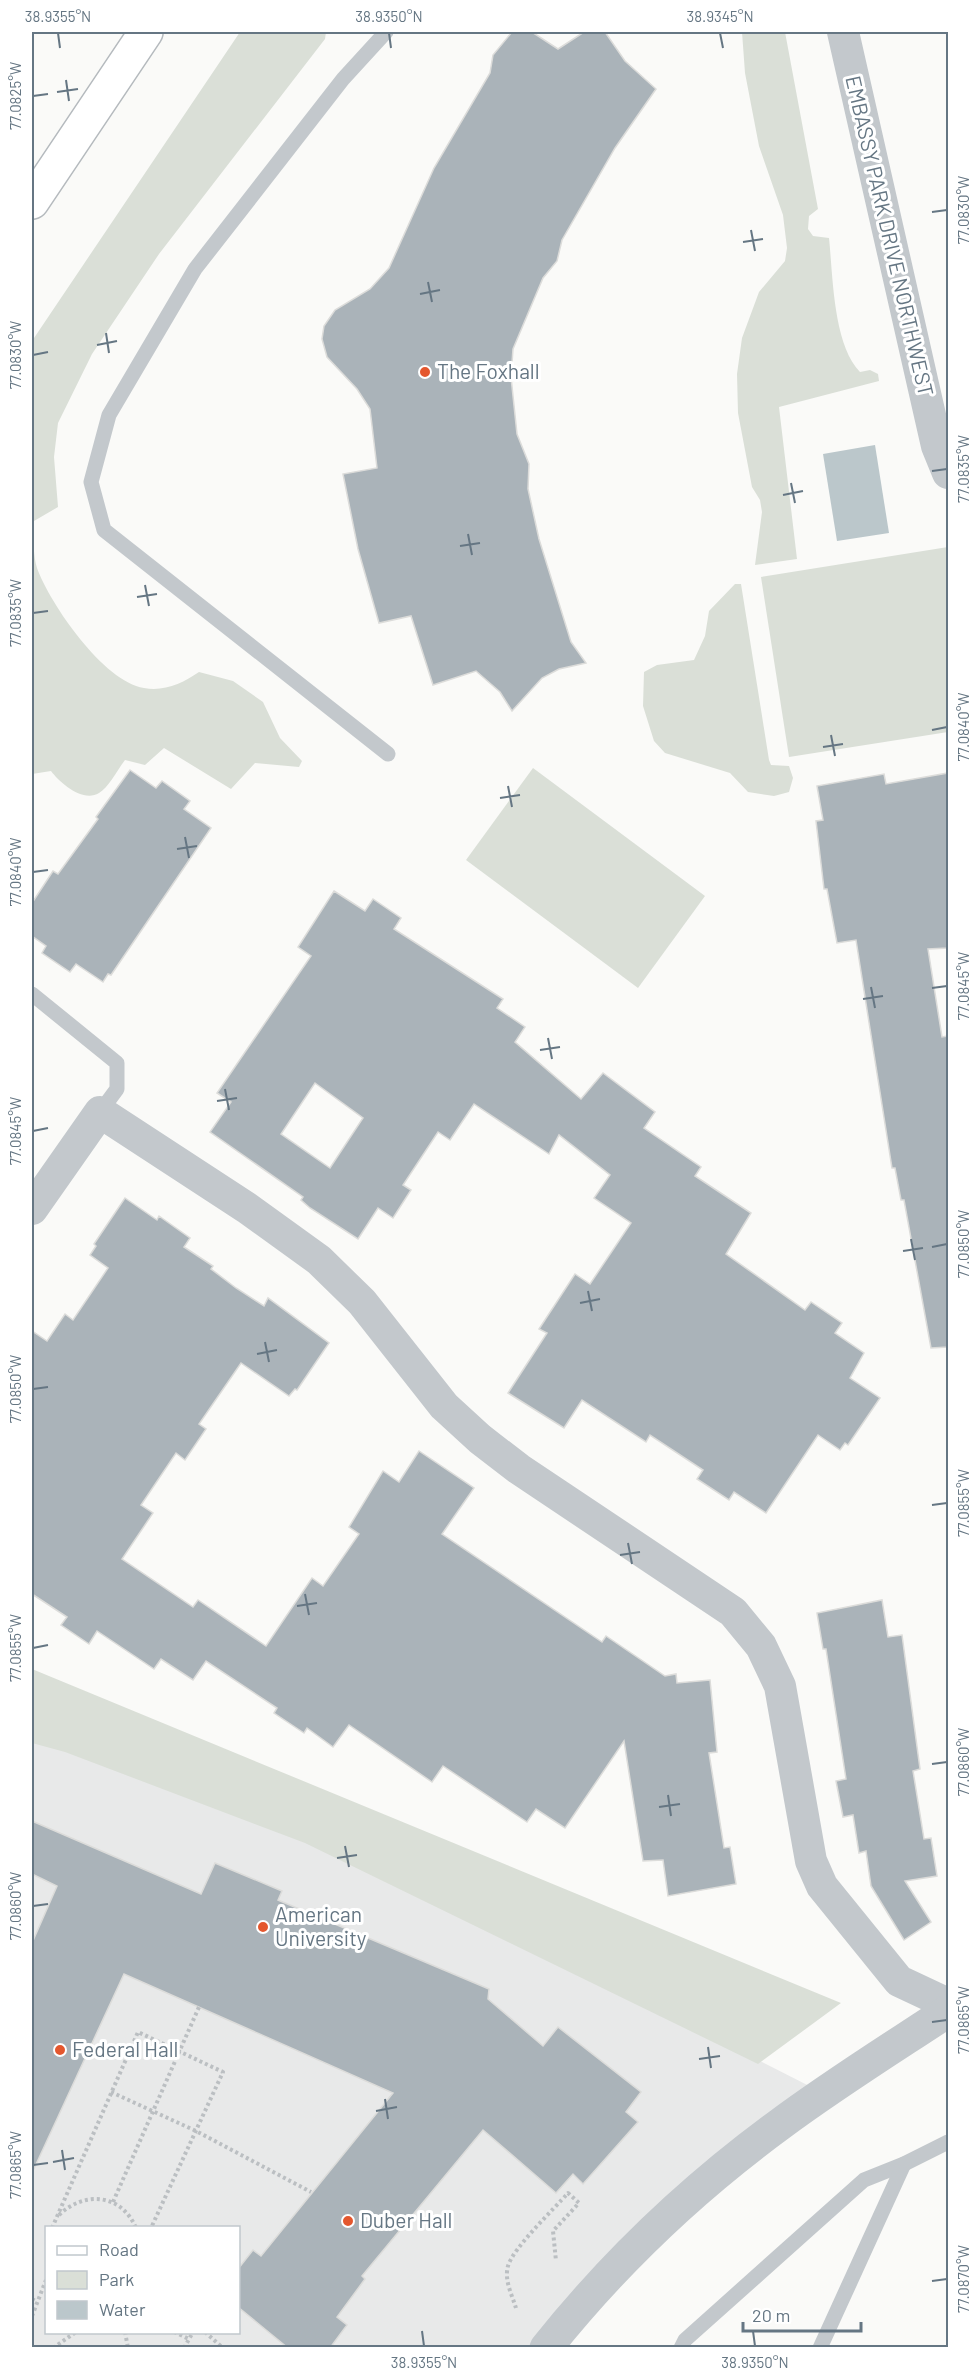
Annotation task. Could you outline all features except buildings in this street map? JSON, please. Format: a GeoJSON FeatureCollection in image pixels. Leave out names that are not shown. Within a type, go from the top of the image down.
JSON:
{"type":"FeatureCollection","features":[{"type":"Feature","properties":{"kind":"main road"},"geometry":{"type":"LineString","coordinates":[[32,202],[146,32]]}},
{"type":"Feature","properties":{"kind":"street","name":"EMBASSY PARK DRIVE NORTHWEST"},"geometry":{"type":"LineString","coordinates":[[843,32],[937,446],[948,473]]}},
{"type":"Feature","properties":{"kind":"street"},"geometry":{"type":"LineString","coordinates":[[32,1209],[100,1112],[247,1208],[319,1260],[362,1302],[444,1406],[480,1439],[519,1469],[733,1612],[761,1646],[780,1686],[815,1874],[872,1951],[899,1981],[948,2004]]}},
{"type":"Feature","properties":{"kind":"street"},"geometry":{"type":"LineString","coordinates":[[546,2348],[624,2261],[725,2168],[823,2093],[948,2011]]}},
{"type":"Feature","properties":{"kind":"lane"},"geometry":{"type":"LineString","coordinates":[[386,32],[343,79],[195,269],[109,415],[91,482],[104,530],[388,754]]}},
{"type":"Feature","properties":{"kind":"lane"},"geometry":{"type":"LineString","coordinates":[[32,994],[117,1063],[117,1089],[100,1112]]}},
{"type":"Feature","properties":{"kind":"lane"},"geometry":{"type":"LineString","coordinates":[[681,2348],[685,2340],[864,2180],[904,2164],[948,2142]]}},
{"type":"Feature","properties":{"kind":"lane"},"geometry":{"type":"LineString","coordinates":[[820,2348],[904,2164]]}},
{"type":"Feature","properties":{"kind":"path"},"geometry":{"type":"LineString","coordinates":[[113,2202],[199,2007]]}},
{"type":"Feature","properties":{"kind":"path"},"geometry":{"type":"LineString","coordinates":[[52,2226],[138,2032],[223,2072],[152,2226]]}},
{"type":"Feature","properties":{"kind":"path"},"geometry":{"type":"LineString","coordinates":[[111,2092],[196,2131],[310,2192]]}},
{"type":"Feature","properties":{"kind":"path"},"geometry":{"type":"LineString","coordinates":[[516,2308],[508,2283],[508,2266],[518,2250],[568,2193],[579,2203],[552,2231],[556,2261]]}},
{"type":"Feature","properties":{"kind":"path"},"geometry":{"type":"LineString","coordinates":[[53,2226],[68,2206],[81,2200],[94,2198],[113,2202],[132,2217],[135,2226]]}},
{"type":"Feature","properties":{"kind":"path"},"geometry":{"type":"LineString","coordinates":[[32,2316],[45,2282]]}},
{"type":"Feature","properties":{"kind":"path"},"geometry":{"type":"LineString","coordinates":[[32,2299],[37,2302]]}},
{"type":"Feature","properties":{"kind":"path"},"geometry":{"type":"LineString","coordinates":[[53,2348],[73,2334]]}},
{"type":"Feature","properties":{"kind":"path"},"geometry":{"type":"LineString","coordinates":[[178,2334],[189,2339]]}},
{"type":"Feature","properties":{"kind":"path"},"geometry":{"type":"LineString","coordinates":[[184,2348],[192,2334]]}},
{"type":"Feature","properties":{"kind":"path"},"geometry":{"type":"LineString","coordinates":[[207,2334],[223,2348]]}},
{"type":"Feature","properties":{"kind":"shaded area","name":"American University"},"geometry":{"type":"Polygon","coordinates":[[[32,1715],[168,1761],[823,2093],[547,2347],[32,2348],[32,1715]]]}},
{"type":"Feature","properties":{"kind":"green space"},"geometry":{"type":"Polygon","coordinates":[[[240,32],[326,32],[325,39],[159,254],[92,354],[58,423],[54,457],[58,507],[34,521],[32,527],[32,341],[240,32]]]}},
{"type":"Feature","properties":{"kind":"green space"},"geometry":{"type":"Polygon","coordinates":[[[742,32],[785,32],[818,209],[809,216],[808,229],[813,236],[829,238],[833,290],[839,327],[851,360],[860,372],[870,370],[878,374],[879,381],[779,407],[797,559],[755,565],[762,512],[760,500],[752,487],[738,413],[737,374],[742,338],[759,292],[785,261],[787,248],[783,215],[759,146],[745,73],[742,32]]]}},
{"type":"Feature","properties":{"kind":"green space"},"geometry":{"type":"Polygon","coordinates":[[[32,527],[37,568],[44,583],[80,639],[112,672],[128,683],[151,689],[173,686],[199,672],[233,681],[263,702],[280,738],[302,761],[299,767],[255,763],[231,789],[164,748],[145,765],[125,760],[106,787],[93,795],[79,794],[72,790],[51,771],[32,774],[32,527]]]}},
{"type":"Feature","properties":{"kind":"green space"},"geometry":{"type":"Polygon","coordinates":[[[948,547],[948,732],[789,757],[761,577],[948,547]]]}},
{"type":"Feature","properties":{"kind":"green space"},"geometry":{"type":"Polygon","coordinates":[[[735,584],[741,584],[769,760],[771,765],[789,766],[793,778],[789,792],[774,796],[748,792],[730,773],[665,753],[654,741],[643,706],[644,672],[657,665],[694,660],[705,636],[709,611],[735,584]]]}},
{"type":"Feature","properties":{"kind":"green space"},"geometry":{"type":"Polygon","coordinates":[[[533,768],[705,896],[638,988],[466,860],[533,768]]]}},
{"type":"Feature","properties":{"kind":"green space"},"geometry":{"type":"Polygon","coordinates":[[[32,1669],[841,2003],[758,2064],[305,1843],[65,1752],[32,1743],[32,1669]]]}},
{"type":"Feature","properties":{"kind":"water"},"geometry":{"type":"Polygon","coordinates":[[[875,445],[889,533],[837,541],[823,454],[875,445]]]}},
{"type":"Feature","properties":{"kind":"place","name":"The Foxhall"},"geometry":{"type":"Point","coordinates":[425,372]}},
{"type":"Feature","properties":{"kind":"place","name":"American University"},"geometry":{"type":"Point","coordinates":[263,1927]}},
{"type":"Feature","properties":{"kind":"place","name":"Federal Hall"},"geometry":{"type":"Point","coordinates":[60,2050]}},
{"type":"Feature","properties":{"kind":"place","name":"Duber Hall"},"geometry":{"type":"Point","coordinates":[348,2221]}}]}
